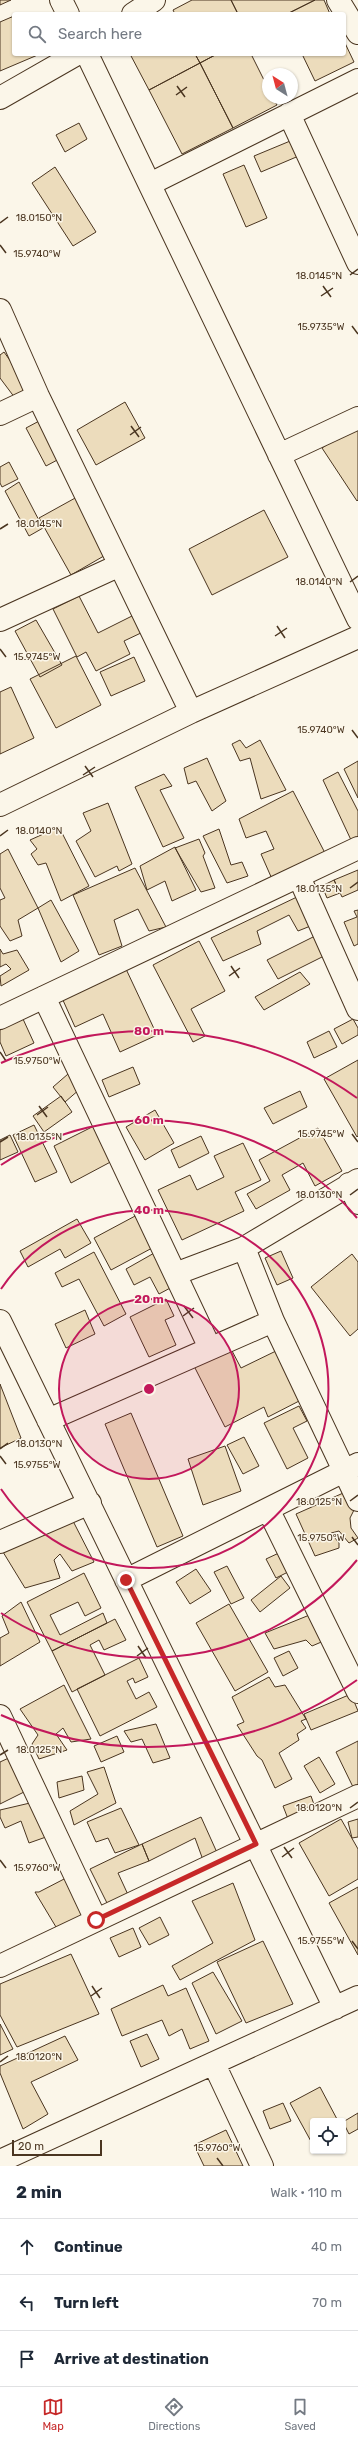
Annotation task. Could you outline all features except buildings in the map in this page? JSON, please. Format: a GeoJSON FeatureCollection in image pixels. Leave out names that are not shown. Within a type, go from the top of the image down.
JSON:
{"type":"FeatureCollection","features":[{"type":"Feature","properties":{"kind":"street"},"geometry":{"type":"LineString","coordinates":[[61,0],[67,12]]}},
{"type":"Feature","properties":{"kind":"street"},"geometry":{"type":"LineString","coordinates":[[136,12],[154,0]]}},
{"type":"Feature","properties":{"kind":"street"},"geometry":{"type":"LineString","coordinates":[[338,0],[345,12]]}},
{"type":"Feature","properties":{"kind":"street"},"geometry":{"type":"LineString","coordinates":[[346,13],[358,33]]}},
{"type":"Feature","properties":{"kind":"street"},"geometry":{"type":"LineString","coordinates":[[0,98],[73,56]]}},
{"type":"Feature","properties":{"kind":"street"},"geometry":{"type":"LineString","coordinates":[[88,56],[358,619]]}},
{"type":"Feature","properties":{"kind":"street"},"geometry":{"type":"LineString","coordinates":[[150,184],[358,80]]}},
{"type":"Feature","properties":{"kind":"street"},"geometry":{"type":"LineString","coordinates":[[289,114],[358,263]]}},
{"type":"Feature","properties":{"kind":"street"},"geometry":{"type":"LineString","coordinates":[[0,310],[38,396],[191,712]]}},
{"type":"Feature","properties":{"kind":"street"},"geometry":{"type":"LineString","coordinates":[[0,414],[38,396]]}},
{"type":"Feature","properties":{"kind":"street"},"geometry":{"type":"LineString","coordinates":[[279,455],[358,418]]}},
{"type":"Feature","properties":{"kind":"street"},"geometry":{"type":"LineString","coordinates":[[0,620],[120,566]]}},
{"type":"Feature","properties":{"kind":"street"},"geometry":{"type":"LineString","coordinates":[[0,805],[191,712],[358,636]]}},
{"type":"Feature","properties":{"kind":"street"},"geometry":{"type":"LineString","coordinates":[[0,1018],[358,848]]}},
{"type":"Feature","properties":{"kind":"street"},"geometry":{"type":"LineString","coordinates":[[298,876],[358,1008]]}},
{"type":"Feature","properties":{"kind":"street"},"geometry":{"type":"LineString","coordinates":[[44,997],[210,1348]]}},
{"type":"Feature","properties":{"kind":"street"},"geometry":{"type":"LineString","coordinates":[[175,1274],[244,1248],[355,1189]]}},
{"type":"Feature","properties":{"kind":"street"},"geometry":{"type":"LineString","coordinates":[[244,1248],[273,1321],[351,1467],[358,1500]]}},
{"type":"Feature","properties":{"kind":"street"},"geometry":{"type":"LineString","coordinates":[[0,1321],[5,1344],[48,1420],[90,1503],[126,1580],[335,2008]]}},
{"type":"Feature","properties":{"kind":"street"},"geometry":{"type":"LineString","coordinates":[[48,1420],[273,1321]]}},
{"type":"Feature","properties":{"kind":"street"},"geometry":{"type":"LineString","coordinates":[[126,1580],[351,1467]]}},
{"type":"Feature","properties":{"kind":"street"},"geometry":{"type":"LineString","coordinates":[[0,1542],[90,1503]]}},
{"type":"Feature","properties":{"kind":"street"},"geometry":{"type":"LineString","coordinates":[[268,1509],[358,1692]]}},
{"type":"Feature","properties":{"kind":"street"},"geometry":{"type":"LineString","coordinates":[[0,1716],[96,1920]]}},
{"type":"Feature","properties":{"kind":"street"},"geometry":{"type":"LineString","coordinates":[[0,1966],[358,1796]]}},
{"type":"Feature","properties":{"kind":"street"},"geometry":{"type":"LineString","coordinates":[[0,2161],[358,1997]]}},
{"type":"Feature","properties":{"kind":"street"},"geometry":{"type":"LineString","coordinates":[[214,2064],[262,2166]]}},
{"type":"Feature","properties":{"kind":"route"},"geometry":{"type":"LineString","coordinates":[[96,1920],[256,1844],[126,1580]]}}]}
